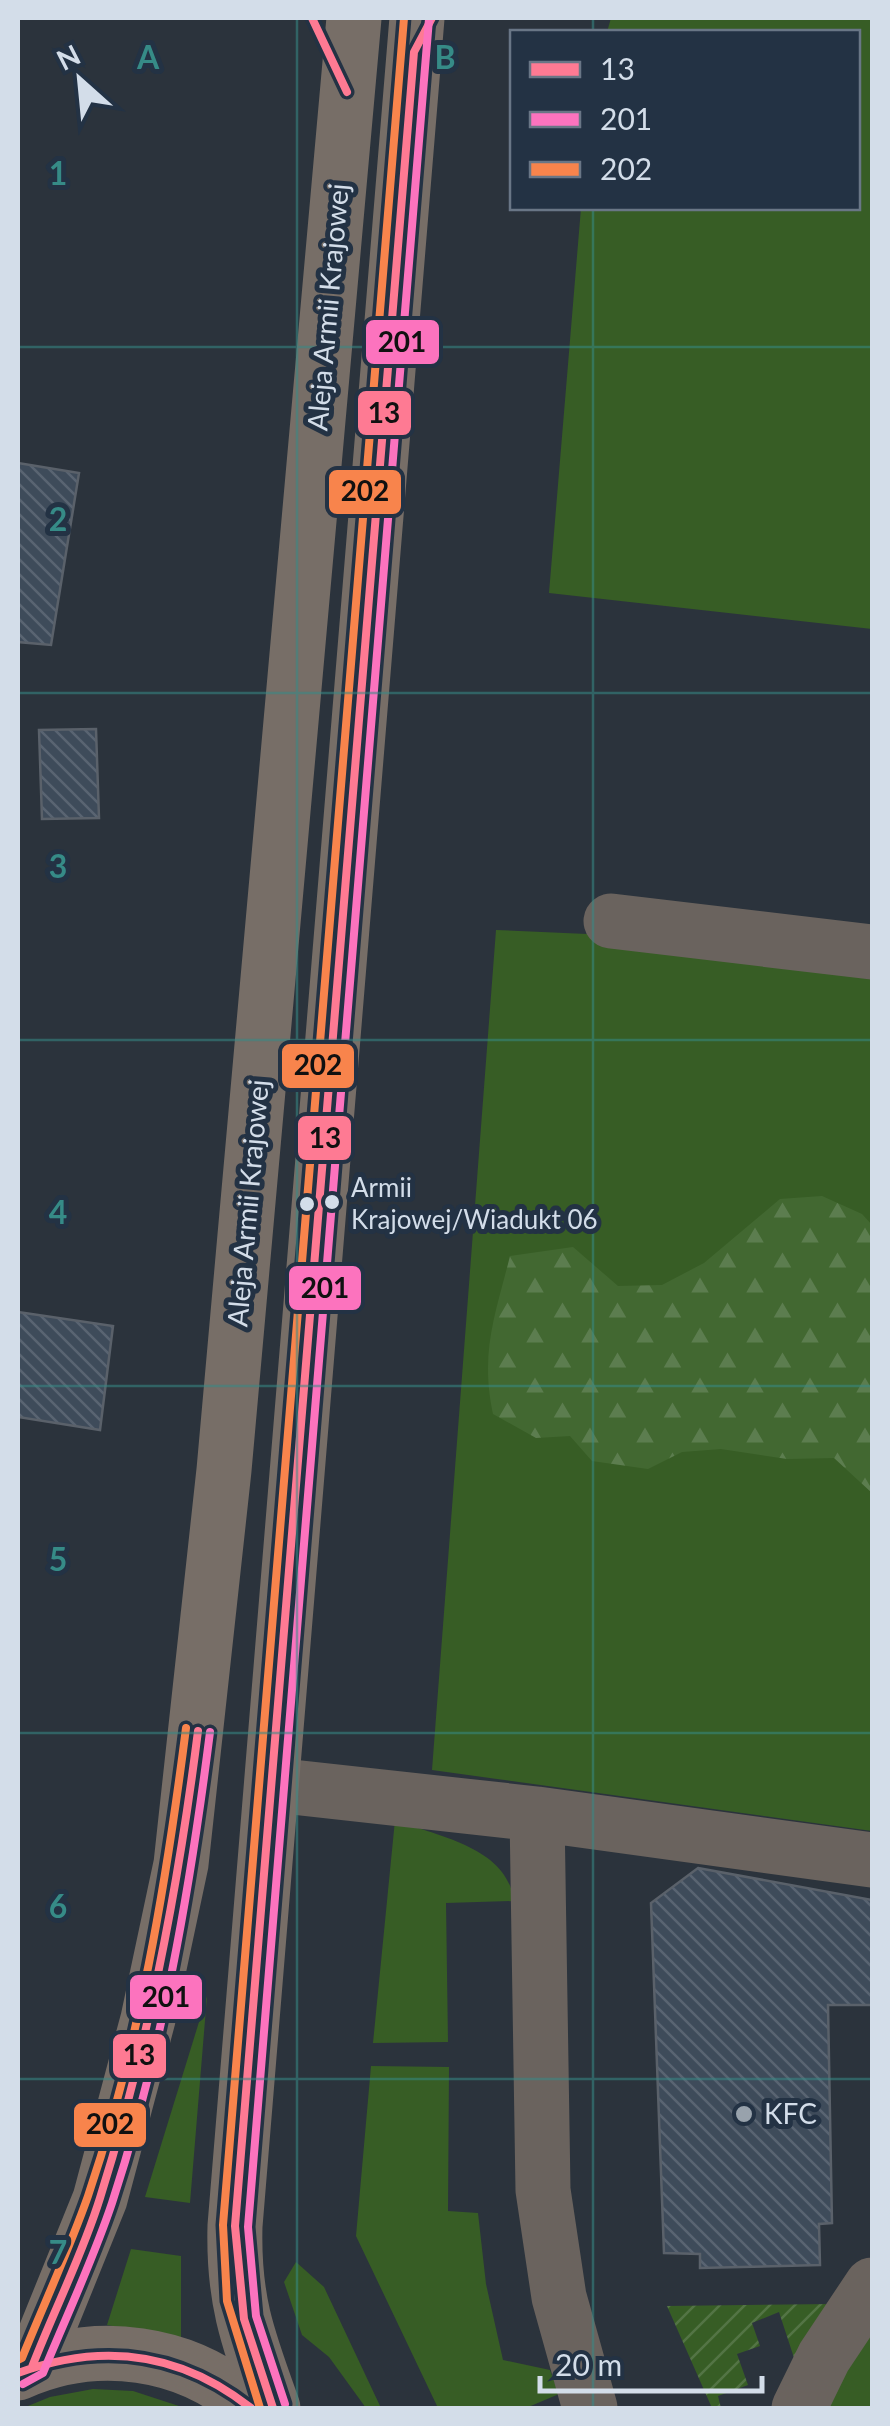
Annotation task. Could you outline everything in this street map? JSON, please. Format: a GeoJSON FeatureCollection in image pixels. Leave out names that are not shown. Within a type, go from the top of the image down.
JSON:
{"type":"FeatureCollection","features":[{"type":"Feature","properties":{"kind":"main road"},"geometry":{"type":"LineString","coordinates":[[312,18],[347,92]]}},
{"type":"Feature","properties":{"kind":"main road","name":"Aleja Armii Krajowej"},"geometry":{"type":"LineString","coordinates":[[25,2370],[100,2199],[148,2020],[181,1864],[227,1432],[354,18]]}},
{"type":"Feature","properties":{"kind":"main road"},"geometry":{"type":"LineString","coordinates":[[273,2408],[239,2314],[234,2278],[421,29]]}},
{"type":"Feature","properties":{"kind":"main road"},"geometry":{"type":"LineString","coordinates":[[25,2370],[98,2353],[164,2360],[206,2376],[251,2408]]}},
{"type":"Feature","properties":{"kind":"street"},"geometry":{"type":"LineString","coordinates":[[611,922],[872,952]]}},
{"type":"Feature","properties":{"kind":"street"},"geometry":{"type":"LineString","coordinates":[[274,1785],[537,1814],[872,1860]]}},
{"type":"Feature","properties":{"kind":"street"},"geometry":{"type":"LineString","coordinates":[[537,1814],[543,2190],[560,2296],[590,2408]]}},
{"type":"Feature","properties":{"kind":"street"},"geometry":{"type":"LineString","coordinates":[[799,2408],[824,2357],[872,2285]]}},
{"type":"Feature","properties":{"kind":"green space"},"geometry":{"type":"Polygon","coordinates":[[[611,18],[872,18],[872,629],[549,593],[581,210],[860,210],[860,30],[608,30],[611,18]]]}},
{"type":"Feature","properties":{"kind":"green space"},"geometry":{"type":"Polygon","coordinates":[[[496,930],[587,934],[872,975],[872,1831],[432,1770],[496,930]]]}},
{"type":"Feature","properties":{"kind":"green space"},"geometry":{"type":"Polygon","coordinates":[[[822,1196],[862,1214],[872,1225],[872,1493],[834,1458],[787,1459],[721,1449],[682,1452],[648,1469],[592,1461],[570,1436],[536,1438],[493,1414],[489,1353],[510,1256],[573,1247],[618,1286],[662,1285],[704,1263],[780,1199],[822,1196]]]}},
{"type":"Feature","properties":{"kind":"green space"},"geometry":{"type":"Polygon","coordinates":[[[395,1820],[485,1856],[509,1883],[514,1901],[446,1903],[448,2042],[373,2043],[395,1820]]]}},
{"type":"Feature","properties":{"kind":"green space"},"geometry":{"type":"Polygon","coordinates":[[[207,1996],[190,2203],[145,2197],[207,1996]]]}},
{"type":"Feature","properties":{"kind":"green space"},"geometry":{"type":"Polygon","coordinates":[[[371,2066],[449,2067],[448,2211],[478,2213],[486,2284],[503,2360],[550,2370],[559,2394],[526,2408],[438,2408],[356,2236],[371,2066]]]}},
{"type":"Feature","properties":{"kind":"green space"},"geometry":{"type":"Polygon","coordinates":[[[131,2249],[181,2256],[181,2339],[107,2325],[131,2249]]]}},
{"type":"Feature","properties":{"kind":"green space"},"geometry":{"type":"Polygon","coordinates":[[[296,2262],[324,2287],[381,2408],[366,2408],[329,2357],[302,2335],[284,2282],[296,2262]]]}},
{"type":"Feature","properties":{"kind":"green space"},"geometry":{"type":"Polygon","coordinates":[[[835,2304],[799,2373],[779,2312],[752,2323],[760,2346],[737,2354],[748,2385],[718,2396],[721,2408],[712,2408],[667,2306],[835,2304]]]}},
{"type":"Feature","properties":{"kind":"green space"},"geometry":{"type":"Polygon","coordinates":[[[872,2322],[872,2408],[824,2408],[872,2322]]]}},
{"type":"Feature","properties":{"kind":"green space"},"geometry":{"type":"Polygon","coordinates":[[[93,2389],[133,2391],[185,2408],[23,2408],[50,2397],[93,2389]]]}},
{"type":"Feature","properties":{"kind":"building"},"geometry":{"type":"Polygon","coordinates":[[[18,463],[79,473],[51,645],[18,642],[18,463]]]}},
{"type":"Feature","properties":{"kind":"building"},"geometry":{"type":"Polygon","coordinates":[[[96,729],[99,818],[42,819],[39,730],[96,729]]]}},
{"type":"Feature","properties":{"kind":"building"},"geometry":{"type":"Polygon","coordinates":[[[18,1312],[113,1326],[100,1430],[18,1417],[18,1312]]]}},
{"type":"Feature","properties":{"kind":"building","name":"KFC"},"geometry":{"type":"Polygon","coordinates":[[[698,1868],[872,1900],[872,2005],[828,2005],[832,2223],[819,2224],[820,2265],[700,2268],[700,2254],[664,2253],[651,1903],[698,1868]]]}},
{"type":"Feature","properties":{"kind":"transit line","name":"13"},"geometry":{"type":"LineString","coordinates":[[312,18],[347,92]]}},
{"type":"Feature","properties":{"kind":"transit line","name":"202"},"geometry":{"type":"LineString","coordinates":[[260,2408],[227,2301],[223,2225],[404,18]]}},
{"type":"Feature","properties":{"kind":"transit line","name":"13"},"geometry":{"type":"LineString","coordinates":[[273,2408],[244,2319],[235,2226],[414,52],[432,18]]}},
{"type":"Feature","properties":{"kind":"transit line","name":"201"},"geometry":{"type":"LineString","coordinates":[[285,2404],[256,2316],[248,2227],[429,19]]}},
{"type":"Feature","properties":{"kind":"transit line","name":"202"},"geometry":{"type":"LineString","coordinates":[[18,2360],[81,2216],[122,2082],[160,1906],[186,1728]]}},
{"type":"Feature","properties":{"kind":"transit line","name":"13"},"geometry":{"type":"LineString","coordinates":[[32,2367],[93,2220],[133,2083],[171,1908],[198,1731]]}},
{"type":"Feature","properties":{"kind":"transit line","name":"201"},"geometry":{"type":"LineString","coordinates":[[23,2384],[43,2373],[96,2246],[130,2146],[172,1970],[210,1732]]}},
{"type":"Feature","properties":{"kind":"transit line","name":"13"},"geometry":{"type":"LineString","coordinates":[[18,2373],[80,2358],[139,2358],[196,2375],[251,2408]]}},
{"type":"Feature","properties":{"kind":"place","name":"Armii Krajowej/Wiadukt 06"},"geometry":{"type":"Point","coordinates":[332,1202]}},
{"type":"Feature","properties":{"kind":"place","name":"KFC"},"geometry":{"type":"Point","coordinates":[744,2114]}}]}
